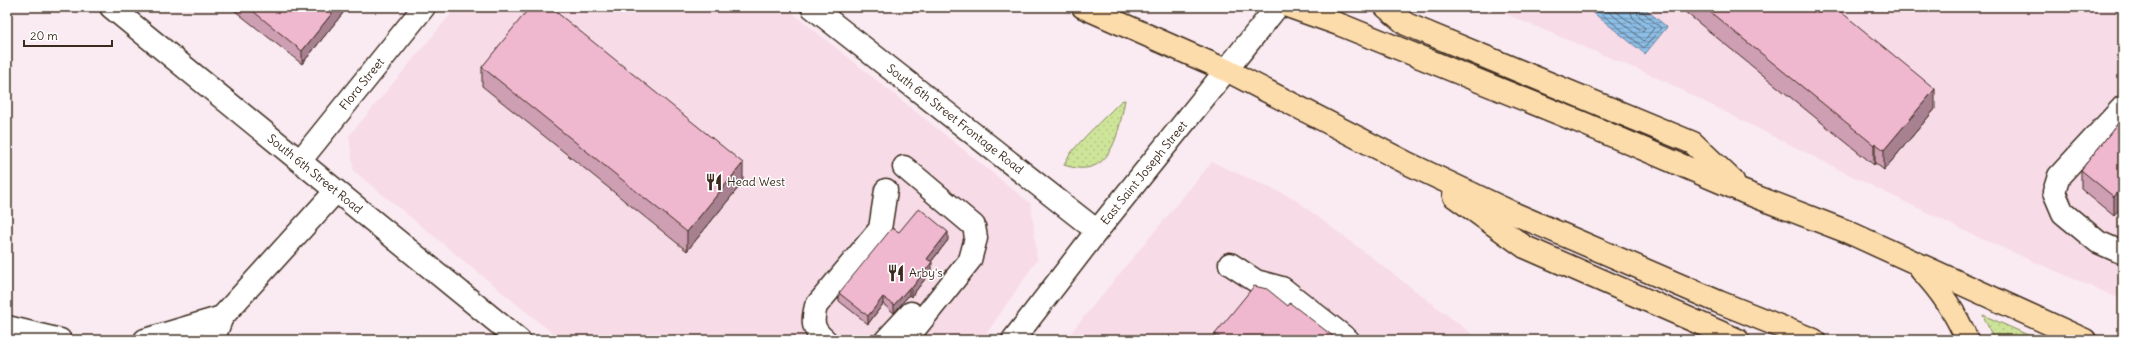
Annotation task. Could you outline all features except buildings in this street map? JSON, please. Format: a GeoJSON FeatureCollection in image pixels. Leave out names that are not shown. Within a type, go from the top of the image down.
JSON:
{"type":"FeatureCollection","features":[{"type":"Feature","properties":{"kind":"main road"},"geometry":{"type":"LineString","coordinates":[[1083,7],[1226,70],[1409,164],[1515,214],[1720,302],[1814,340]]}},
{"type":"Feature","properties":{"kind":"main road"},"geometry":{"type":"LineString","coordinates":[[1290,7],[1341,25],[1577,121],[1744,192],[1848,232],[2085,340]]}},
{"type":"Feature","properties":{"kind":"main road"},"geometry":{"type":"LineString","coordinates":[[1386,7],[1406,24],[1693,143],[1744,192]]}},
{"type":"Feature","properties":{"kind":"main road"},"geometry":{"type":"LineString","coordinates":[[1409,164],[1525,247],[1738,340]]}},
{"type":"Feature","properties":{"kind":"main road"},"geometry":{"type":"LineString","coordinates":[[1913,262],[1941,292],[1960,322],[1967,340]]}},
{"type":"Feature","properties":{"kind":"street","name":"South 6th Street Road"},"geometry":{"type":"LineString","coordinates":[[112,7],[519,340]]}},
{"type":"Feature","properties":{"kind":"street","name":"Flora Street"},"geometry":{"type":"LineString","coordinates":[[300,161],[424,7]]}},
{"type":"Feature","properties":{"kind":"street","name":"South 6th Street Frontage Road"},"geometry":{"type":"LineString","coordinates":[[812,7],[1097,231]]}},
{"type":"Feature","properties":{"kind":"street","name":"East Saint Joseph Street"},"geometry":{"type":"LineString","coordinates":[[1013,340],[1097,231],[1277,7]]}},
{"type":"Feature","properties":{"kind":"street"},"geometry":{"type":"LineString","coordinates":[[2123,107],[2059,176],[2054,192],[2063,213],[2098,242],[2123,252]]}},
{"type":"Feature","properties":{"kind":"street"},"geometry":{"type":"LineString","coordinates":[[904,167],[974,226],[976,238],[970,260],[906,340]]}},
{"type":"Feature","properties":{"kind":"street"},"geometry":{"type":"LineString","coordinates":[[825,340],[813,327],[816,306],[880,229],[886,190]]}},
{"type":"Feature","properties":{"kind":"street"},"geometry":{"type":"LineString","coordinates":[[213,340],[222,317],[336,191]]}},
{"type":"Feature","properties":{"kind":"street"},"geometry":{"type":"LineString","coordinates":[[886,340],[905,320],[962,251],[965,240],[963,216]]}},
{"type":"Feature","properties":{"kind":"street"},"geometry":{"type":"LineString","coordinates":[[1230,264],[1256,281],[1282,288],[1348,340]]}},
{"type":"Feature","properties":{"kind":"street"},"geometry":{"type":"LineString","coordinates":[[145,340],[222,317]]}},
{"type":"Feature","properties":{"kind":"street"},"geometry":{"type":"LineString","coordinates":[[7,327],[60,340]]}},
{"type":"Feature","properties":{"kind":"shaded area"},"geometry":{"type":"Polygon","coordinates":[[[457,7],[785,7],[1031,204],[1037,260],[982,340],[561,340],[354,171],[349,136],[457,7]]]}},
{"type":"Feature","properties":{"kind":"shaded area"},"geometry":{"type":"Polygon","coordinates":[[[1489,7],[2123,7],[2123,300],[1982,239],[1856,178],[1656,77],[1489,7]]]}},
{"type":"Feature","properties":{"kind":"shaded area"},"geometry":{"type":"Polygon","coordinates":[[[1212,162],[1293,198],[1480,340],[1065,340],[1212,162]]]}},
{"type":"Feature","properties":{"kind":"green space"},"geometry":{"type":"Polygon","coordinates":[[[1125,100],[1115,140],[1110,152],[1102,161],[1092,167],[1080,168],[1064,165],[1067,158],[1081,141],[1121,101],[1125,100]]]}},
{"type":"Feature","properties":{"kind":"green space"},"geometry":{"type":"Polygon","coordinates":[[[1983,315],[2039,340],[1994,340],[1983,315]]]}},
{"type":"Feature","properties":{"kind":"water"},"geometry":{"type":"Polygon","coordinates":[[[1595,7],[1643,7],[1667,27],[1645,54],[1591,11],[1595,7]]]}},
{"type":"Feature","properties":{"kind":"place","name":"Head West"},"geometry":{"type":"Point","coordinates":[714,182]}},
{"type":"Feature","properties":{"kind":"place","name":"Arby's"},"geometry":{"type":"Point","coordinates":[896,273]}}]}
